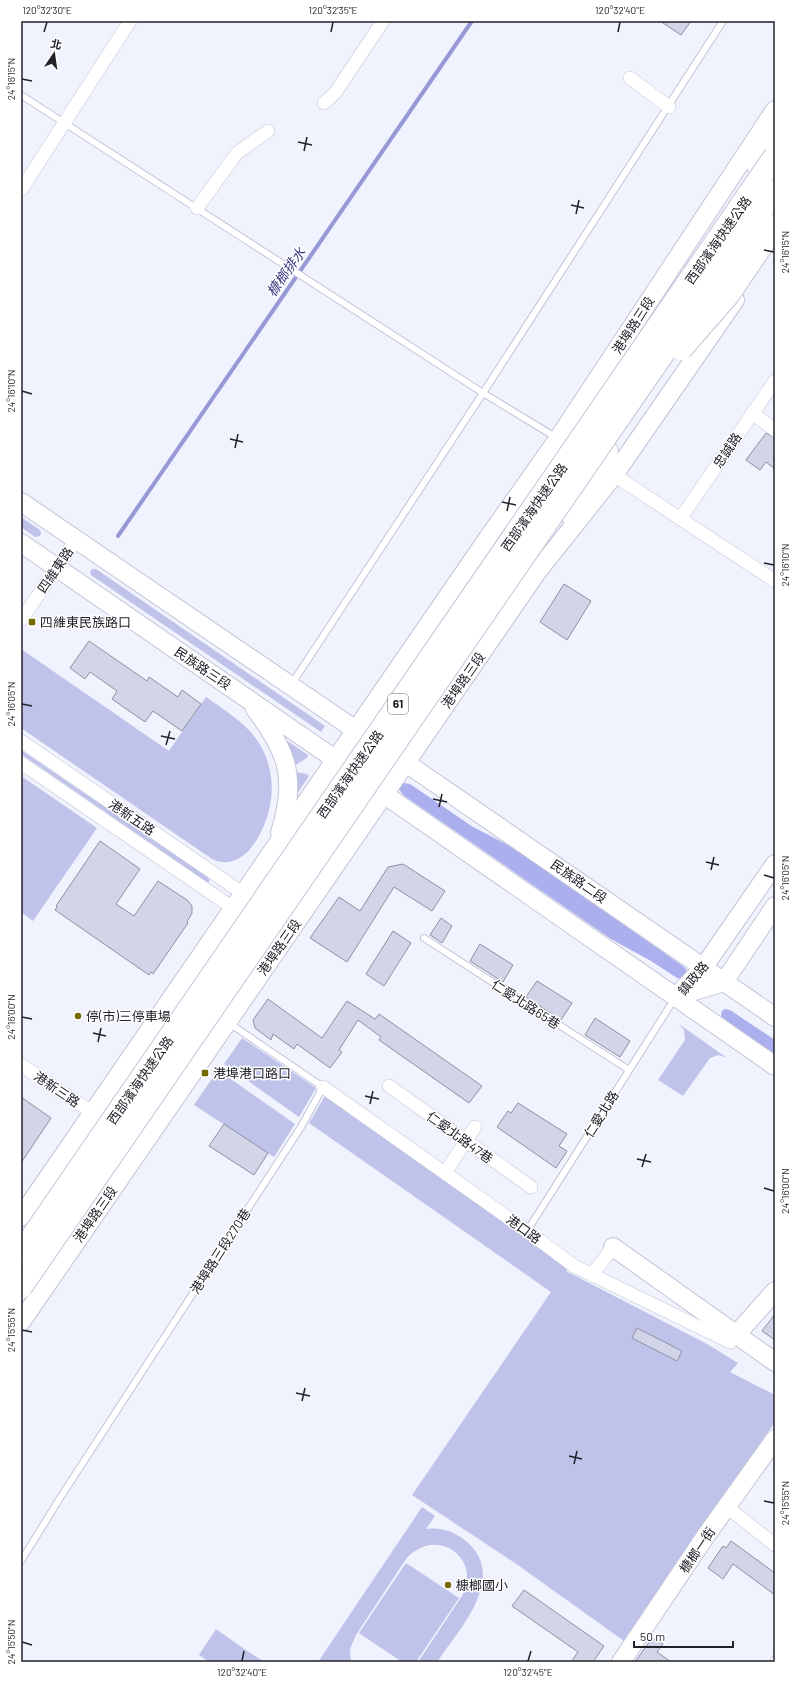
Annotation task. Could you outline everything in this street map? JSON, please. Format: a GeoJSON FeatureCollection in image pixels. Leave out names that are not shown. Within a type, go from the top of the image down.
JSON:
{"type":"FeatureCollection","features":[{"type":"Feature","properties":{"kind":"highway","name":"西部濱海快速公路"},"geometry":{"type":"LineString","coordinates":[[21,1253],[775,156]]}},
{"type":"Feature","properties":{"kind":"highway","name":"西部濱海快速公路"},"geometry":{"type":"LineString","coordinates":[[21,1287],[775,191]]}},
{"type":"Feature","properties":{"kind":"highway"},"geometry":{"type":"LineString","coordinates":[[611,430],[728,295],[775,226]]}},
{"type":"Feature","properties":{"kind":"street"},"geometry":{"type":"LineString","coordinates":[[21,190],[130,21]]}},
{"type":"Feature","properties":{"kind":"street"},"geometry":{"type":"LineString","coordinates":[[324,103],[335,93],[383,21]]}},
{"type":"Feature","properties":{"kind":"street"},"geometry":{"type":"LineString","coordinates":[[630,78],[669,107]]}},
{"type":"Feature","properties":{"kind":"street","name":"港埠路三段"},"geometry":{"type":"LineString","coordinates":[[21,1217],[93,1113],[184,993],[233,908],[558,439],[775,110]]}},
{"type":"Feature","properties":{"kind":"street"},"geometry":{"type":"LineString","coordinates":[[197,208],[237,154],[268,131]]}},
{"type":"Feature","properties":{"kind":"street","name":"港埠路三段"},"geometry":{"type":"LineString","coordinates":[[488,538],[568,440],[775,139]]}},
{"type":"Feature","properties":{"kind":"street","name":"港埠路三段"},"geometry":{"type":"LineString","coordinates":[[537,572],[601,462],[775,209]]}},
{"type":"Feature","properties":{"kind":"street","name":"港埠路三段"},"geometry":{"type":"LineString","coordinates":[[21,1322],[221,1018],[384,795],[537,572],[614,475],[775,242]]}},
{"type":"Feature","properties":{"kind":"street","name":"忠誠路"},"geometry":{"type":"LineString","coordinates":[[680,519],[775,381]]}},
{"type":"Feature","properties":{"kind":"street"},"geometry":{"type":"LineString","coordinates":[[752,413],[775,430]]}},
{"type":"Feature","properties":{"kind":"street"},"geometry":{"type":"LineString","coordinates":[[614,475],[775,581]]}},
{"type":"Feature","properties":{"kind":"street"},"geometry":{"type":"LineString","coordinates":[[21,502],[356,731]]}},
{"type":"Feature","properties":{"kind":"street","name":"四維東路"},"geometry":{"type":"LineString","coordinates":[[21,620],[76,540]]}},
{"type":"Feature","properties":{"kind":"street","name":"民族路三段"},"geometry":{"type":"LineString","coordinates":[[21,543],[336,759],[384,795]]}},
{"type":"Feature","properties":{"kind":"street"},"geometry":{"type":"LineString","coordinates":[[246,697],[276,739],[287,770],[289,788],[287,808],[275,848]]}},
{"type":"Feature","properties":{"kind":"street","name":"民族路二段"},"geometry":{"type":"LineString","coordinates":[[356,731],[407,762],[775,1017]]}},
{"type":"Feature","properties":{"kind":"street","name":"港新五路"},"geometry":{"type":"LineString","coordinates":[[21,741],[244,894]]}},
{"type":"Feature","properties":{"kind":"street","name":"港新五路"},"geometry":{"type":"LineString","coordinates":[[21,763],[233,908]]}},
{"type":"Feature","properties":{"kind":"street"},"geometry":{"type":"LineString","coordinates":[[384,795],[775,1066]]}},
{"type":"Feature","properties":{"kind":"street","name":"鎮政路"},"geometry":{"type":"LineString","coordinates":[[676,997],[703,968],[775,864]]}},
{"type":"Feature","properties":{"kind":"street","name":"鎮政路"},"geometry":{"type":"LineString","coordinates":[[676,997],[724,982],[771,915]]}},
{"type":"Feature","properties":{"kind":"street","name":"港新三路"},"geometry":{"type":"LineString","coordinates":[[21,1065],[93,1113]]}},
{"type":"Feature","properties":{"kind":"street","name":"仁愛北路47巷"},"geometry":{"type":"LineString","coordinates":[[390,1086],[531,1187]]}},
{"type":"Feature","properties":{"kind":"street","name":"港口路"},"geometry":{"type":"LineString","coordinates":[[323,1087],[527,1231],[574,1266],[730,1342],[736,1335]]}},
{"type":"Feature","properties":{"kind":"street"},"geometry":{"type":"LineString","coordinates":[[444,1173],[475,1128]]}},
{"type":"Feature","properties":{"kind":"street"},"geometry":{"type":"LineString","coordinates":[[592,1275],[613,1247],[775,1362]]}},
{"type":"Feature","properties":{"kind":"street"},"geometry":{"type":"LineString","coordinates":[[736,1335],[775,1291]]}},
{"type":"Feature","properties":{"kind":"street","name":"槺榔一街"},"geometry":{"type":"LineString","coordinates":[[622,1662],[775,1439]]}},
{"type":"Feature","properties":{"kind":"street"},"geometry":{"type":"LineString","coordinates":[[727,1507],[775,1545]]}},
{"type":"Feature","properties":{"kind":"lane"},"geometry":{"type":"LineString","coordinates":[[290,686],[669,107],[723,21]]}},
{"type":"Feature","properties":{"kind":"lane"},"geometry":{"type":"LineString","coordinates":[[21,95],[558,439]]}},
{"type":"Feature","properties":{"kind":"lane","name":"仁愛北路65巷"},"geometry":{"type":"LineString","coordinates":[[424,938],[629,1070]]}},
{"type":"Feature","properties":{"kind":"lane"},"geometry":{"type":"LineString","coordinates":[[184,993],[323,1087]]}},
{"type":"Feature","properties":{"kind":"lane","name":"仁愛北路"},"geometry":{"type":"LineString","coordinates":[[527,1231],[676,997]]}},
{"type":"Feature","properties":{"kind":"lane","name":"港埠路三段270巷"},"geometry":{"type":"LineString","coordinates":[[21,1561],[60,1498],[301,1127],[323,1087]]}},
{"type":"Feature","properties":{"kind":"shaded area"},"geometry":{"type":"Polygon","coordinates":[[[21,517],[40,530],[40,536],[35,537],[21,527],[21,517]]]}},
{"type":"Feature","properties":{"kind":"shaded area"},"geometry":{"type":"Polygon","coordinates":[[[92,569],[96,569],[325,726],[321,732],[91,575],[90,572],[92,569]]]}},
{"type":"Feature","properties":{"kind":"shaded area"},"geometry":{"type":"Polygon","coordinates":[[[21,649],[169,751],[206,697],[241,722],[255,738],[266,757],[272,788],[269,810],[265,822],[253,845],[245,854],[235,860],[224,862],[212,859],[21,728],[21,649]]]}},
{"type":"Feature","properties":{"kind":"shaded area"},"geometry":{"type":"Polygon","coordinates":[[[286,740],[308,755],[307,758],[294,766],[286,740]]]}},
{"type":"Feature","properties":{"kind":"shaded area"},"geometry":{"type":"Polygon","coordinates":[[[21,750],[209,878],[209,882],[21,754],[21,750]]]}},
{"type":"Feature","properties":{"kind":"shaded area"},"geometry":{"type":"Polygon","coordinates":[[[296,772],[307,774],[309,776],[297,794],[296,772]]]}},
{"type":"Feature","properties":{"kind":"shaded area"},"geometry":{"type":"Polygon","coordinates":[[[21,776],[97,828],[33,921],[21,912],[21,776]]]}},
{"type":"Feature","properties":{"kind":"shaded area"},"geometry":{"type":"Polygon","coordinates":[[[404,783],[410,784],[473,827],[520,851],[684,967],[687,971],[686,977],[682,979],[677,978],[651,961],[611,939],[403,795],[399,789],[404,783]]]}},
{"type":"Feature","properties":{"kind":"shaded area"},"geometry":{"type":"Polygon","coordinates":[[[725,1009],[730,1010],[775,1040],[775,1054],[723,1020],[721,1016],[722,1011],[725,1009]]]}},
{"type":"Feature","properties":{"kind":"shaded area"},"geometry":{"type":"Polygon","coordinates":[[[679,1024],[727,1058],[719,1055],[710,1058],[683,1096],[658,1080],[685,1040],[684,1030],[679,1024]]]}},
{"type":"Feature","properties":{"kind":"shaded area"},"geometry":{"type":"Polygon","coordinates":[[[242,1038],[316,1088],[299,1117],[224,1064],[242,1038]]]}},
{"type":"Feature","properties":{"kind":"shaded area"},"geometry":{"type":"Polygon","coordinates":[[[218,1070],[295,1124],[274,1157],[194,1105],[218,1070]]]}},
{"type":"Feature","properties":{"kind":"shaded area"},"geometry":{"type":"Polygon","coordinates":[[[326,1094],[568,1268],[566,1271],[707,1344],[738,1363],[730,1372],[775,1395],[775,1422],[624,1641],[515,1563],[412,1495],[551,1292],[309,1123],[326,1094]]]}},
{"type":"Feature","properties":{"kind":"shaded area"},"geometry":{"type":"Polygon","coordinates":[[[422,1507],[435,1516],[426,1529],[442,1530],[462,1538],[478,1555],[483,1570],[482,1586],[476,1603],[457,1634],[437,1662],[418,1662],[462,1596],[467,1582],[466,1569],[461,1558],[453,1550],[442,1545],[430,1545],[418,1549],[406,1559],[356,1635],[350,1649],[351,1662],[318,1662],[422,1507]]]}},
{"type":"Feature","properties":{"kind":"shaded area"},"geometry":{"type":"Polygon","coordinates":[[[406,1563],[459,1598],[416,1662],[402,1662],[359,1633],[406,1563]]]}},
{"type":"Feature","properties":{"kind":"shaded area"},"geometry":{"type":"Polygon","coordinates":[[[216,1629],[265,1662],[209,1662],[199,1655],[216,1629]]]}},
{"type":"Feature","properties":{"kind":"building"},"geometry":{"type":"Polygon","coordinates":[[[660,21],[691,21],[681,35],[660,21]]]}},
{"type":"Feature","properties":{"kind":"building"},"geometry":{"type":"Polygon","coordinates":[[[766,433],[775,438],[775,469],[766,462],[760,470],[746,460],[766,433]]]}},
{"type":"Feature","properties":{"kind":"building"},"geometry":{"type":"Polygon","coordinates":[[[564,584],[591,601],[567,640],[540,622],[564,584]]]}},
{"type":"Feature","properties":{"kind":"building"},"geometry":{"type":"Polygon","coordinates":[[[89,641],[147,681],[149,677],[178,697],[182,690],[201,704],[182,731],[153,711],[145,722],[112,699],[117,691],[90,672],[85,679],[70,668],[89,641]]]}},
{"type":"Feature","properties":{"kind":"building"},"geometry":{"type":"Polygon","coordinates":[[[100,841],[140,869],[116,904],[134,916],[158,881],[187,900],[192,906],[192,913],[187,922],[188,923],[153,974],[151,972],[149,975],[55,910],[57,907],[56,906],[100,841]]]}},
{"type":"Feature","properties":{"kind":"building"},"geometry":{"type":"Polygon","coordinates":[[[403,864],[445,891],[432,911],[394,887],[347,962],[310,938],[339,897],[360,911],[388,867],[403,864]]]}},
{"type":"Feature","properties":{"kind":"building"},"geometry":{"type":"Polygon","coordinates":[[[441,918],[452,926],[442,943],[430,935],[441,918]]]}},
{"type":"Feature","properties":{"kind":"building"},"geometry":{"type":"Polygon","coordinates":[[[393,931],[411,943],[384,986],[366,974],[393,931]]]}},
{"type":"Feature","properties":{"kind":"building"},"geometry":{"type":"Polygon","coordinates":[[[480,944],[513,965],[503,982],[470,961],[480,944]]]}},
{"type":"Feature","properties":{"kind":"building"},"geometry":{"type":"Polygon","coordinates":[[[537,981],[572,1003],[561,1020],[526,997],[537,981]]]}},
{"type":"Feature","properties":{"kind":"building"},"geometry":{"type":"Polygon","coordinates":[[[268,999],[322,1038],[347,1001],[375,1019],[379,1014],[482,1086],[469,1103],[379,1040],[381,1037],[358,1020],[339,1050],[342,1052],[330,1068],[297,1044],[294,1049],[273,1034],[271,1040],[255,1028],[253,1020],[268,999]]]}},
{"type":"Feature","properties":{"kind":"building"},"geometry":{"type":"Polygon","coordinates":[[[595,1018],[630,1041],[620,1057],[585,1035],[595,1018]]]}},
{"type":"Feature","properties":{"kind":"building"},"geometry":{"type":"Polygon","coordinates":[[[21,1097],[51,1118],[21,1163],[21,1097]]]}},
{"type":"Feature","properties":{"kind":"building"},"geometry":{"type":"Polygon","coordinates":[[[518,1103],[567,1134],[559,1146],[567,1151],[556,1168],[497,1127],[508,1111],[511,1113],[518,1103]]]}},
{"type":"Feature","properties":{"kind":"building"},"geometry":{"type":"Polygon","coordinates":[[[224,1124],[268,1153],[254,1175],[209,1146],[224,1124]]]}},
{"type":"Feature","properties":{"kind":"building"},"geometry":{"type":"Polygon","coordinates":[[[775,1314],[775,1340],[762,1331],[775,1314]]]}},
{"type":"Feature","properties":{"kind":"building"},"geometry":{"type":"Polygon","coordinates":[[[637,1328],[682,1351],[677,1361],[632,1338],[637,1328]]]}},
{"type":"Feature","properties":{"kind":"building"},"geometry":{"type":"Polygon","coordinates":[[[731,1541],[775,1573],[775,1595],[733,1564],[723,1579],[708,1568],[723,1546],[726,1548],[731,1541]]]}},
{"type":"Feature","properties":{"kind":"building"},"geometry":{"type":"Polygon","coordinates":[[[524,1590],[604,1646],[593,1662],[571,1662],[578,1652],[512,1606],[524,1590]]]}},
{"type":"Feature","properties":{"kind":"building"},"geometry":{"type":"Polygon","coordinates":[[[652,1638],[663,1644],[657,1652],[671,1662],[635,1662],[652,1638]]]}},
{"type":"Feature","properties":{"kind":"waterway","name":"槺榔排水"},"geometry":{"type":"LineString","coordinates":[[118,536],[472,21]]}},
{"type":"Feature","properties":{"kind":"place","name":"四維東民族路口"},"geometry":{"type":"Point","coordinates":[32,622]}},
{"type":"Feature","properties":{"kind":"place","name":"停(市)三停車場"},"geometry":{"type":"Point","coordinates":[78,1016]}},
{"type":"Feature","properties":{"kind":"place","name":"港埠港口路口"},"geometry":{"type":"Point","coordinates":[205,1073]}},
{"type":"Feature","properties":{"kind":"place","name":"槺榔國小"},"geometry":{"type":"Point","coordinates":[448,1585]}}]}
